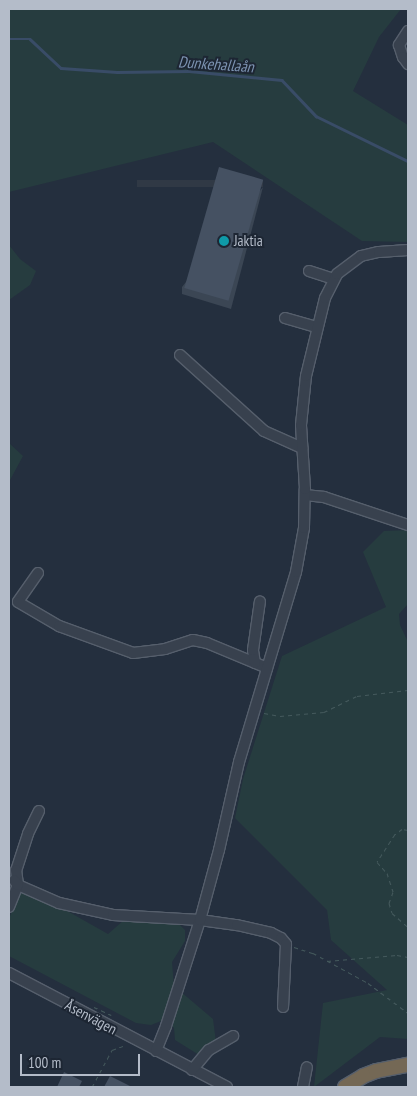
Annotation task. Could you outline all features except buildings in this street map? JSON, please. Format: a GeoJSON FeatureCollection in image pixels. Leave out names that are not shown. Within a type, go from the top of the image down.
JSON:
{"type":"FeatureCollection","features":[{"type":"Feature","properties":{"kind":"highway"},"geometry":{"type":"LineString","coordinates":[[345,1087],[363,1076],[376,1071],[408,1065]]}},
{"type":"Feature","properties":{"kind":"street"},"geometry":{"type":"LineString","coordinates":[[408,32],[399,45],[403,57],[408,64]]}},
{"type":"Feature","properties":{"kind":"street"},"geometry":{"type":"LineString","coordinates":[[156,1051],[166,1026],[200,920],[220,850],[239,762],[296,572],[304,528],[302,448],[306,376],[325,298],[334,279],[349,263],[362,256],[379,252],[408,250]]}},
{"type":"Feature","properties":{"kind":"street"},"geometry":{"type":"LineString","coordinates":[[309,271],[334,279]]}},
{"type":"Feature","properties":{"kind":"street"},"geometry":{"type":"LineString","coordinates":[[285,318],[317,327]]}},
{"type":"Feature","properties":{"kind":"street"},"geometry":{"type":"LineString","coordinates":[[180,355],[264,431],[302,448]]}},
{"type":"Feature","properties":{"kind":"street"},"geometry":{"type":"LineString","coordinates":[[304,495],[324,497],[408,525]]}},
{"type":"Feature","properties":{"kind":"street"},"geometry":{"type":"LineString","coordinates":[[38,573],[18,602],[59,626],[132,653],[165,649],[193,640],[207,643],[267,668]]}},
{"type":"Feature","properties":{"kind":"street"},"geometry":{"type":"LineString","coordinates":[[255,663],[253,650],[260,601]]}},
{"type":"Feature","properties":{"kind":"street"},"geometry":{"type":"LineString","coordinates":[[9,908],[18,885],[16,870],[28,834],[39,811]]}},
{"type":"Feature","properties":{"kind":"street"},"geometry":{"type":"LineString","coordinates":[[9,870],[18,885],[59,903],[113,916],[200,920],[259,929],[281,938],[286,944],[283,1007]]}},
{"type":"Feature","properties":{"kind":"street","name":"Åsenvägen"},"geometry":{"type":"LineString","coordinates":[[9,973],[227,1087]]}},
{"type":"Feature","properties":{"kind":"street"},"geometry":{"type":"LineString","coordinates":[[192,1070],[209,1050],[233,1036]]}},
{"type":"Feature","properties":{"kind":"street"},"geometry":{"type":"LineString","coordinates":[[303,1087],[307,1067]]}},
{"type":"Feature","properties":{"kind":"path"},"geometry":{"type":"LineString","coordinates":[[254,712],[280,716],[324,712],[357,696],[408,690]]}},
{"type":"Feature","properties":{"kind":"path"},"geometry":{"type":"LineString","coordinates":[[408,830],[402,829],[395,834],[377,862],[388,873],[393,892],[389,903],[392,914],[408,927]]}},
{"type":"Feature","properties":{"kind":"path"},"geometry":{"type":"LineString","coordinates":[[286,944],[313,953],[368,984],[408,1013]]}},
{"type":"Feature","properties":{"kind":"path"},"geometry":{"type":"LineString","coordinates":[[326,961],[397,955],[408,957]]}},
{"type":"Feature","properties":{"kind":"path"},"geometry":{"type":"LineString","coordinates":[[92,1087],[112,1050],[127,1045],[131,1037]]}},
{"type":"Feature","properties":{"kind":"green space"},"geometry":{"type":"Polygon","coordinates":[[[9,9],[401,9],[379,37],[353,91],[408,125],[408,242],[362,241],[213,142],[9,192],[9,9]]]}},
{"type":"Feature","properties":{"kind":"green space"},"geometry":{"type":"Polygon","coordinates":[[[9,245],[20,259],[36,271],[30,285],[9,300],[9,245]]]}},
{"type":"Feature","properties":{"kind":"green space"},"geometry":{"type":"Polygon","coordinates":[[[9,443],[23,456],[9,482],[9,443]]]}},
{"type":"Feature","properties":{"kind":"green space"},"geometry":{"type":"Polygon","coordinates":[[[408,530],[408,604],[399,614],[400,625],[408,642],[408,1039],[380,1037],[314,1087],[323,1003],[387,990],[331,940],[327,910],[235,818],[243,779],[282,656],[386,607],[363,552],[384,531],[408,530]]]}},
{"type":"Feature","properties":{"kind":"green space"},"geometry":{"type":"Polygon","coordinates":[[[19,892],[62,908],[108,934],[124,920],[180,925],[185,930],[185,941],[172,962],[174,986],[213,1019],[216,1042],[199,1055],[175,1040],[174,1028],[166,1019],[151,1025],[136,1023],[9,956],[9,919],[19,892]]]}},
{"type":"Feature","properties":{"kind":"waterway","name":"Dunkehallaån"},"geometry":{"type":"LineString","coordinates":[[9,39],[30,39],[61,68],[117,72],[189,71],[282,80],[316,116],[408,161]]}},
{"type":"Feature","properties":{"kind":"place","name":"Jaktia"},"geometry":{"type":"Point","coordinates":[224,241]}}]}
